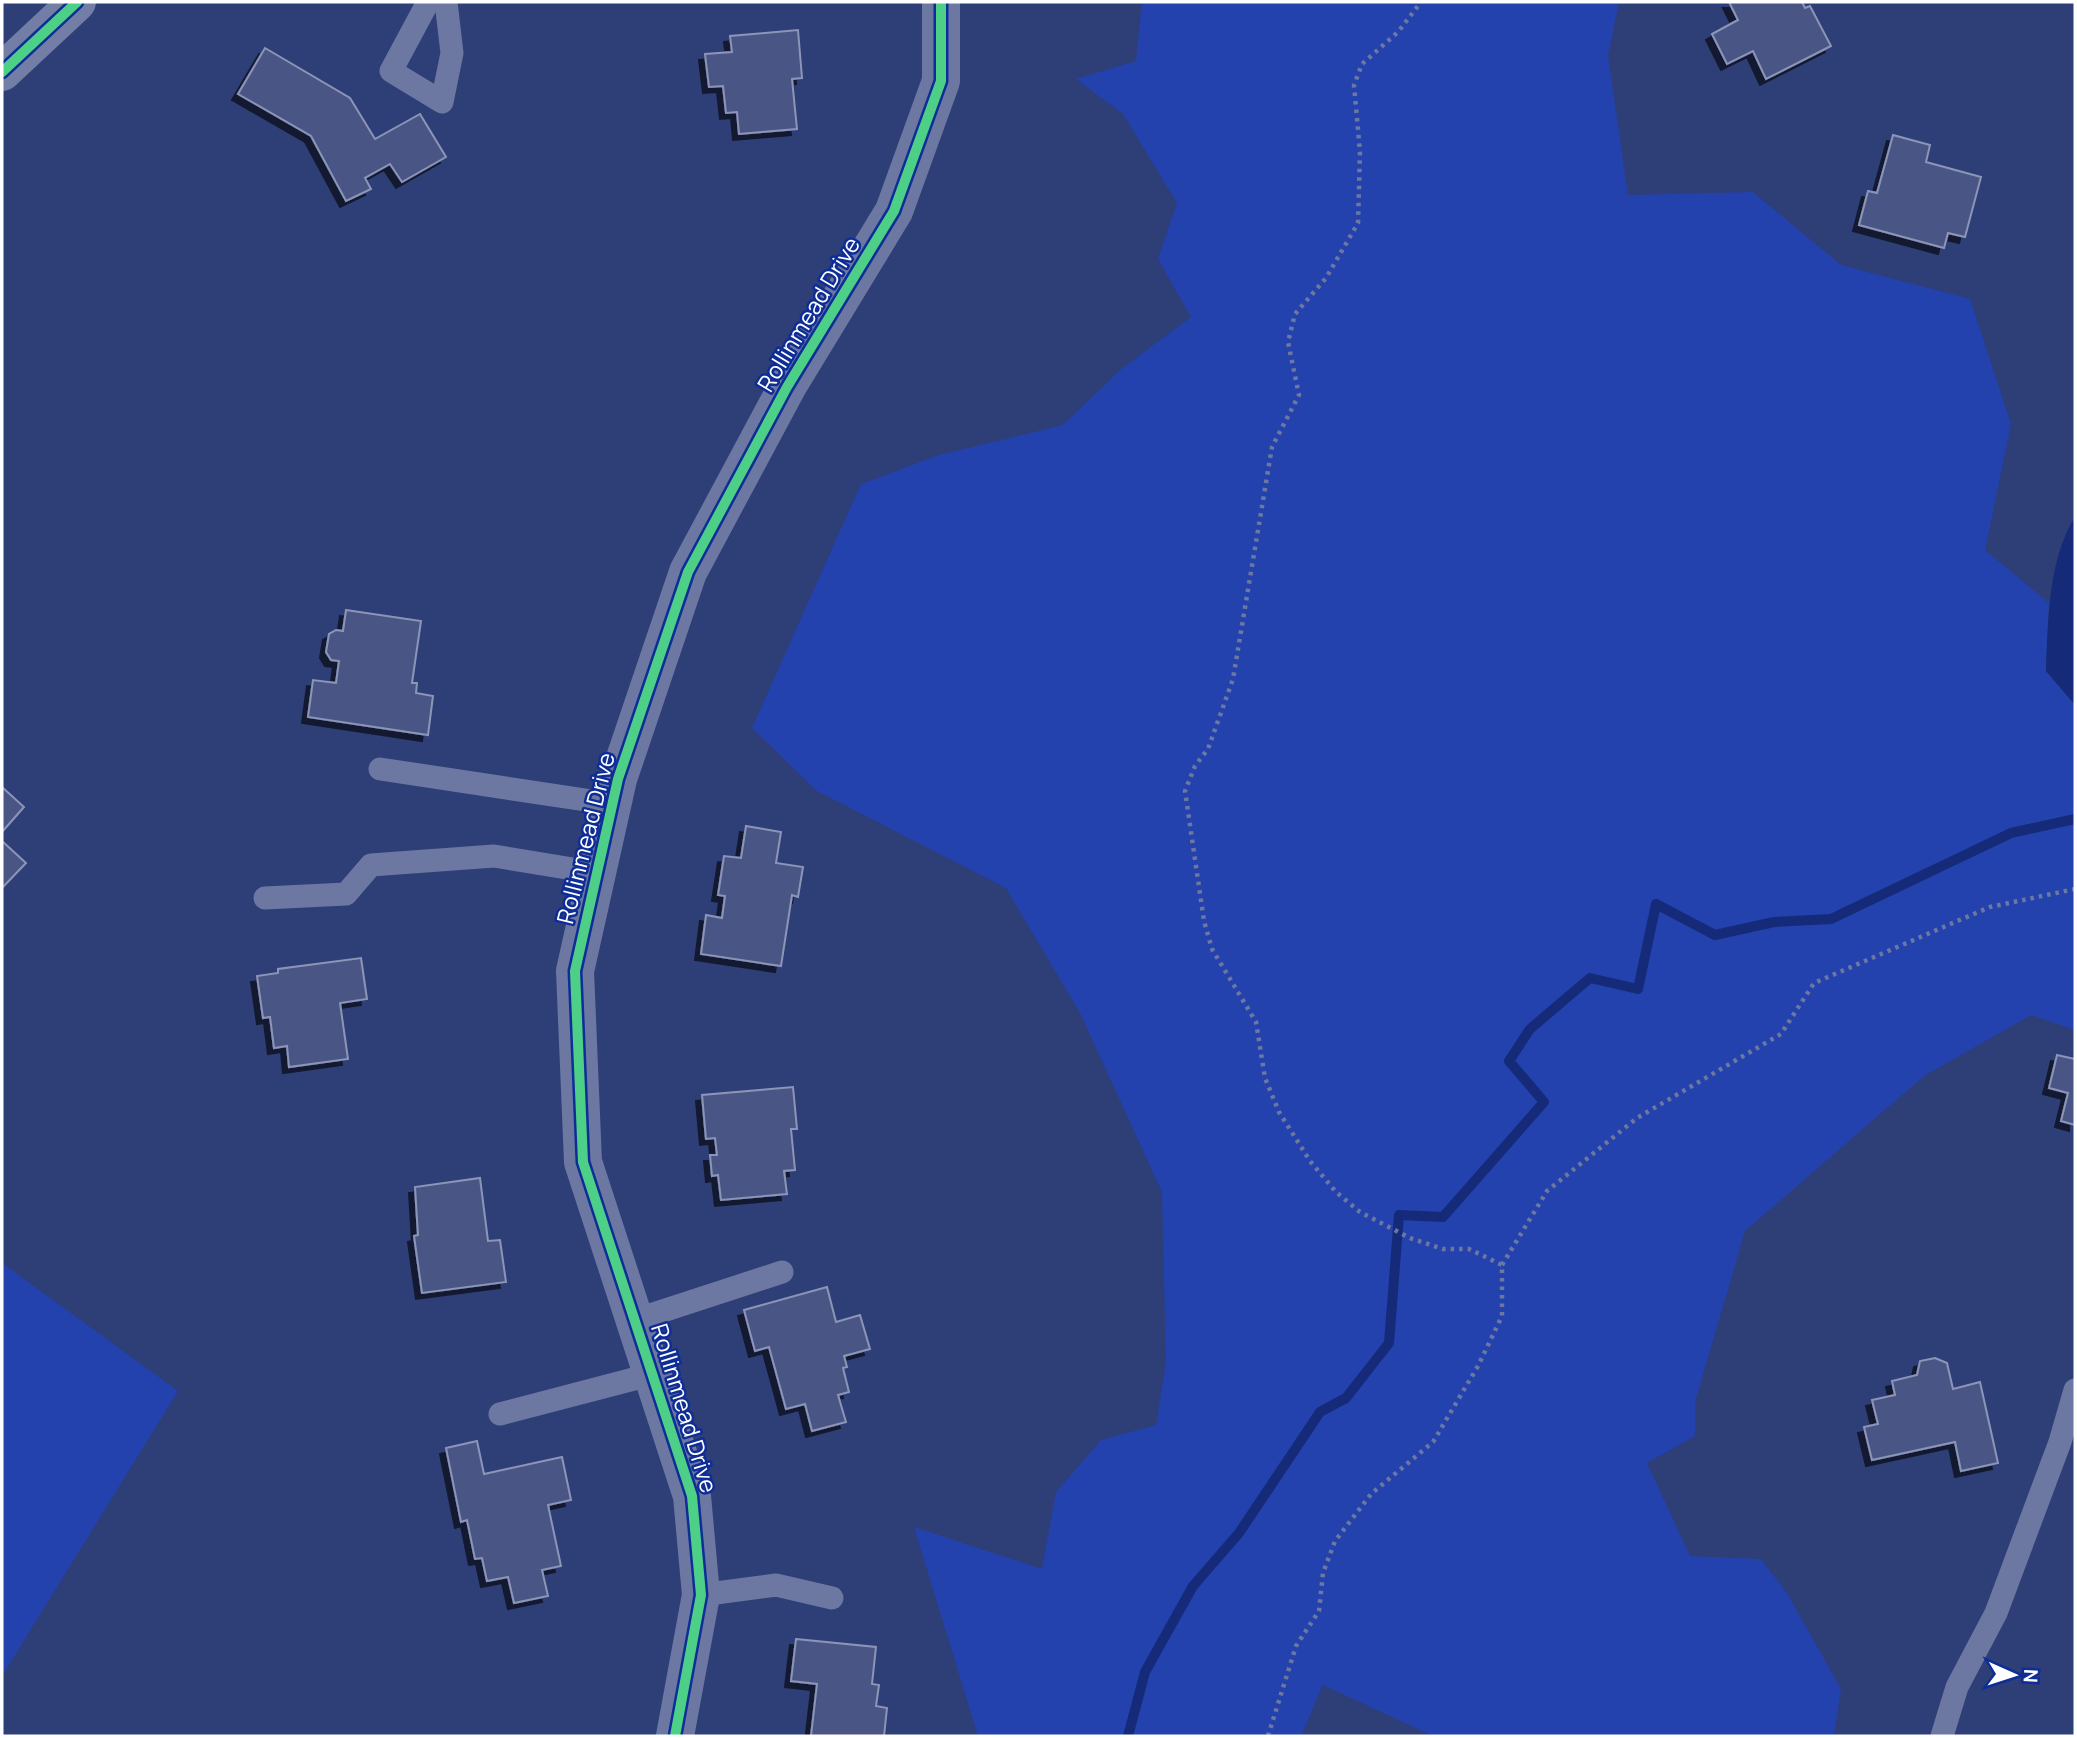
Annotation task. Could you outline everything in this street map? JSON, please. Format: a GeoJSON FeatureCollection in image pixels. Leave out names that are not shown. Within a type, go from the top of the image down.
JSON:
{"type":"FeatureCollection","features":[{"type":"Feature","properties":{"kind":"street"},"geometry":{"type":"LineString","coordinates":[[2,72],[77,2]]}},
{"type":"Feature","properties":{"kind":"street","name":"Rollinmead Drive"},"geometry":{"type":"LineString","coordinates":[[675,1736],[701,1595],[692,1496],[583,1162],[575,971],[612,804],[688,572],[788,387],[894,211],[941,81],[942,2]]}},
{"type":"Feature","properties":{"kind":"lane"},"geometry":{"type":"LineString","coordinates":[[428,2],[391,71],[442,102],[452,53],[446,2]]}},
{"type":"Feature","properties":{"kind":"lane"},"geometry":{"type":"LineString","coordinates":[[380,769],[612,804]]}},
{"type":"Feature","properties":{"kind":"lane"},"geometry":{"type":"LineString","coordinates":[[265,898],[346,894],[371,865],[494,856],[597,873]]}},
{"type":"Feature","properties":{"kind":"lane"},"geometry":{"type":"LineString","coordinates":[[635,1320],[782,1272]]}},
{"type":"Feature","properties":{"kind":"lane"},"geometry":{"type":"LineString","coordinates":[[500,1414],[653,1374]]}},
{"type":"Feature","properties":{"kind":"lane"},"geometry":{"type":"LineString","coordinates":[[1942,1736],[1957,1687],[1996,1614],[2060,1441],[2075,1390]]}},
{"type":"Feature","properties":{"kind":"lane"},"geometry":{"type":"LineString","coordinates":[[701,1595],[776,1585],[831,1598]]}},
{"type":"Feature","properties":{"kind":"path"},"geometry":{"type":"LineString","coordinates":[[1421,2],[1398,32],[1362,64],[1354,85],[1360,152],[1358,223],[1326,278],[1295,314],[1288,342],[1299,395],[1272,447],[1233,679],[1208,749],[1195,766],[1185,790],[1204,921],[1212,948],[1256,1022],[1265,1078],[1279,1112],[1310,1161],[1336,1192],[1360,1212],[1409,1238],[1443,1249],[1469,1249],[1502,1265]]}},
{"type":"Feature","properties":{"kind":"path"},"geometry":{"type":"LineString","coordinates":[[1268,1736],[1296,1646],[1319,1611],[1323,1573],[1335,1541],[1371,1494],[1433,1442],[1478,1366],[1502,1316],[1502,1265],[1547,1191],[1637,1118],[1781,1034],[1814,984],[1990,907],[2075,889]]}},
{"type":"Feature","properties":{"kind":"shaded area"},"geometry":{"type":"Polygon","coordinates":[[[1142,2],[1619,2],[1608,56],[1628,195],[1753,192],[1841,265],[1970,299],[2011,424],[1985,550],[2049,603],[2046,671],[2075,705],[2075,1030],[2031,1015],[1924,1076],[1745,1231],[1695,1402],[1695,1436],[1647,1463],[1690,1556],[1761,1559],[1787,1593],[1841,1689],[1834,1736],[1433,1736],[1323,1685],[1301,1736],[978,1736],[914,1527],[1042,1569],[1056,1492],[1101,1440],[1156,1425],[1166,1362],[1162,1192],[1080,1013],[1006,888],[817,791],[752,728],[861,484],[939,455],[1063,425],[1120,370],[1191,317],[1158,259],[1177,203],[1123,114],[1076,79],[1136,61],[1142,2]]]}},
{"type":"Feature","properties":{"kind":"shaded area"},"geometry":{"type":"Polygon","coordinates":[[[2075,517],[2075,705],[2046,671],[2054,572],[2059,552],[2075,517]]]}},
{"type":"Feature","properties":{"kind":"shaded area"},"geometry":{"type":"Polygon","coordinates":[[[2,1263],[178,1391],[2,1676],[2,1263]]]}},
{"type":"Feature","properties":{"kind":"building"},"geometry":{"type":"Polygon","coordinates":[[[1729,2],[1802,2],[1805,8],[1810,6],[1831,46],[1766,79],[1753,51],[1727,64],[1712,34],[1738,20],[1729,2]]]}},
{"type":"Feature","properties":{"kind":"building"},"geometry":{"type":"Polygon","coordinates":[[[798,30],[802,78],[792,79],[797,129],[739,134],[737,112],[726,113],[723,86],[709,87],[705,54],[732,52],[730,36],[798,30]]]}},
{"type":"Feature","properties":{"kind":"building"},"geometry":{"type":"Polygon","coordinates":[[[265,48],[350,98],[375,139],[420,114],[446,157],[402,182],[390,164],[365,178],[371,189],[346,201],[311,136],[238,94],[265,48]]]}},
{"type":"Feature","properties":{"kind":"building"},"geometry":{"type":"Polygon","coordinates":[[[1893,135],[1930,145],[1926,162],[1981,177],[1965,237],[1948,233],[1944,248],[1859,225],[1868,191],[1877,193],[1893,135]]]}},
{"type":"Feature","properties":{"kind":"building"},"geometry":{"type":"Polygon","coordinates":[[[346,610],[421,621],[412,683],[417,683],[416,693],[433,696],[428,735],[308,717],[313,680],[336,683],[339,661],[331,660],[326,652],[329,634],[336,630],[343,631],[346,610]]]}},
{"type":"Feature","properties":{"kind":"building"},"geometry":{"type":"Polygon","coordinates":[[[2,787],[24,807],[2,832],[2,787]]]}},
{"type":"Feature","properties":{"kind":"building"},"geometry":{"type":"Polygon","coordinates":[[[746,826],[781,832],[776,863],[803,867],[798,897],[792,895],[781,966],[701,954],[706,915],[722,918],[725,896],[718,895],[724,856],[741,858],[746,826]]]}},
{"type":"Feature","properties":{"kind":"building"},"geometry":{"type":"Polygon","coordinates":[[[2,841],[26,863],[2,888],[2,841]]]}},
{"type":"Feature","properties":{"kind":"building"},"geometry":{"type":"Polygon","coordinates":[[[361,958],[367,999],[340,1003],[348,1059],[289,1067],[287,1046],[274,1048],[270,1017],[263,1018],[257,976],[278,973],[278,969],[361,958]]]}},
{"type":"Feature","properties":{"kind":"building"},"geometry":{"type":"Polygon","coordinates":[[[2057,1055],[2075,1059],[2075,1125],[2061,1121],[2068,1093],[2049,1088],[2057,1055]]]}},
{"type":"Feature","properties":{"kind":"building"},"geometry":{"type":"Polygon","coordinates":[[[793,1087],[797,1129],[791,1129],[795,1170],[784,1171],[787,1194],[721,1200],[718,1175],[712,1176],[710,1155],[717,1155],[715,1138],[706,1139],[702,1095],[793,1087]]]}},
{"type":"Feature","properties":{"kind":"building"},"geometry":{"type":"Polygon","coordinates":[[[480,1178],[488,1241],[500,1240],[506,1282],[422,1293],[414,1236],[418,1235],[415,1187],[480,1178]]]}},
{"type":"Feature","properties":{"kind":"building"},"geometry":{"type":"Polygon","coordinates":[[[827,1287],[836,1322],[860,1315],[870,1349],[844,1356],[847,1367],[843,1368],[849,1392],[838,1395],[846,1422],[812,1431],[805,1404],[786,1409],[769,1347],[755,1351],[744,1310],[827,1287]]]}},
{"type":"Feature","properties":{"kind":"building"},"geometry":{"type":"Polygon","coordinates":[[[1935,1358],[1947,1363],[1953,1389],[1980,1382],[1998,1463],[1961,1471],[1955,1442],[1872,1460],[1864,1427],[1878,1424],[1872,1400],[1895,1395],[1892,1381],[1917,1375],[1920,1361],[1935,1358]]]}},
{"type":"Feature","properties":{"kind":"building"},"geometry":{"type":"Polygon","coordinates":[[[477,1441],[484,1474],[562,1457],[571,1500],[548,1505],[561,1566],[542,1570],[548,1596],[514,1603],[508,1577],[487,1581],[482,1558],[475,1559],[467,1520],[461,1522],[446,1448],[477,1441]]]}},
{"type":"Feature","properties":{"kind":"building"},"geometry":{"type":"Polygon","coordinates":[[[796,1639],[876,1647],[872,1684],[879,1685],[876,1706],[887,1708],[884,1736],[811,1736],[817,1684],[791,1681],[796,1639]]]}},
{"type":"Feature","properties":{"kind":"waterway"},"geometry":{"type":"LineString","coordinates":[[1128,1736],[1145,1672],[1193,1586],[1239,1533],[1320,1412],[1346,1398],[1389,1343],[1399,1215],[1443,1217],[1544,1102],[1509,1061],[1530,1029],[1590,978],[1638,989],[1656,904],[1715,935],[1774,922],[1831,919],[2011,833],[2075,819]]}},
{"type":"Feature","properties":{"kind":"cycle path"},"geometry":{"type":"LineString","coordinates":[[2,72],[77,2]]}},
{"type":"Feature","properties":{"kind":"cycle path"},"geometry":{"type":"LineString","coordinates":[[675,1736],[701,1595],[692,1496],[583,1162],[575,971],[618,779],[688,572],[787,387],[894,211],[941,81],[941,2]]}}]}
